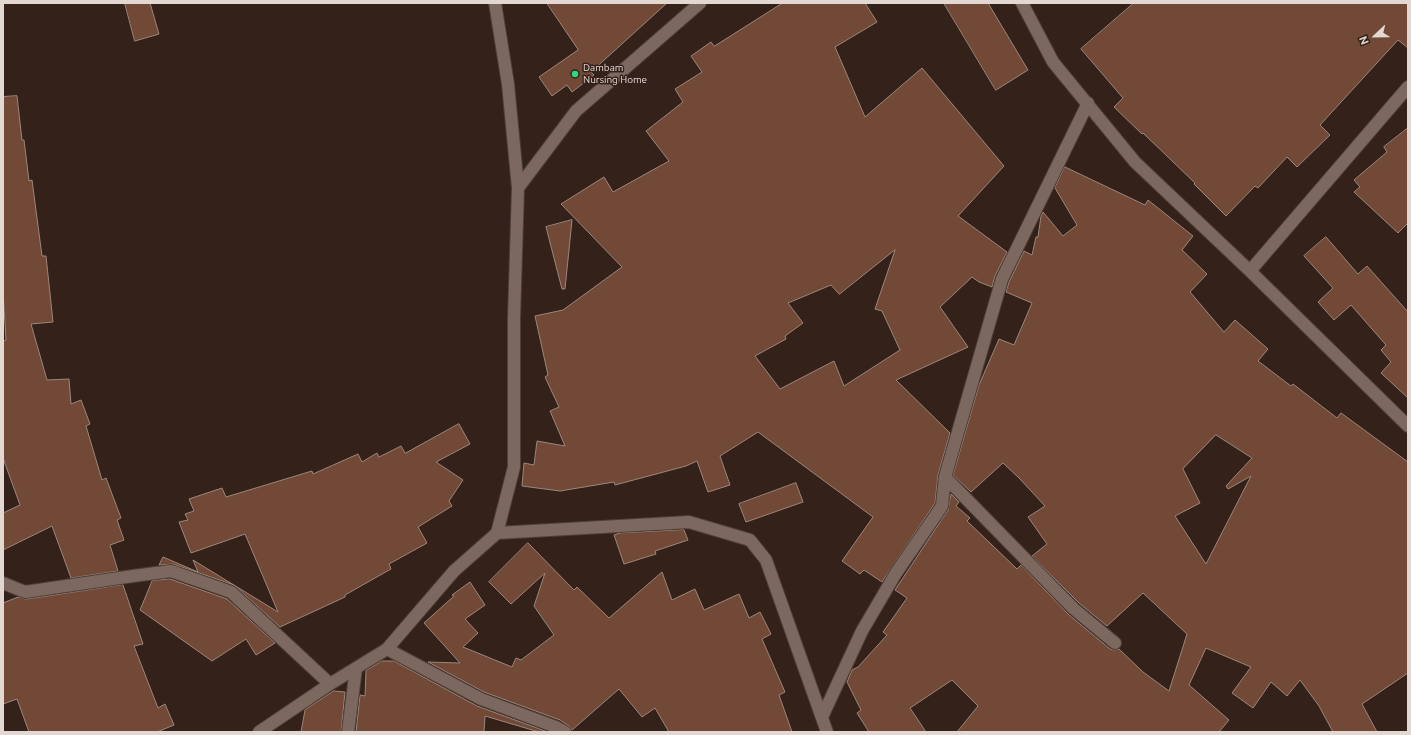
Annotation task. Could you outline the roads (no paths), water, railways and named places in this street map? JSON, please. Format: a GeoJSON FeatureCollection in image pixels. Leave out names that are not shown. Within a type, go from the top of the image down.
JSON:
{"type":"FeatureCollection","features":[{"type":"Feature","properties":{"kind":"street"},"geometry":{"type":"LineString","coordinates":[[259,732],[330,684],[387,650],[454,571],[497,533],[514,467],[514,318],[518,188],[508,84],[495,3]]}},
{"type":"Feature","properties":{"kind":"street"},"geometry":{"type":"LineString","coordinates":[[518,188],[576,111],[700,3]]}},
{"type":"Feature","properties":{"kind":"street"},"geometry":{"type":"LineString","coordinates":[[1022,3],[1053,62],[1136,162],[1408,426]]}},
{"type":"Feature","properties":{"kind":"street"},"geometry":{"type":"LineString","coordinates":[[1250,271],[1408,88]]}},
{"type":"Feature","properties":{"kind":"street"},"geometry":{"type":"LineString","coordinates":[[822,717],[862,631],[896,573],[942,506],[945,477],[1002,279],[1088,103]]}},
{"type":"Feature","properties":{"kind":"street"},"geometry":{"type":"LineString","coordinates":[[945,477],[1074,610],[1115,642]]}},
{"type":"Feature","properties":{"kind":"street"},"geometry":{"type":"LineString","coordinates":[[497,533],[689,522],[750,540],[766,560],[827,732]]}},
{"type":"Feature","properties":{"kind":"street"},"geometry":{"type":"LineString","coordinates":[[3,582],[25,592],[132,576],[171,572],[231,592],[330,684]]}},
{"type":"Feature","properties":{"kind":"street"},"geometry":{"type":"LineString","coordinates":[[387,650],[481,699],[556,727],[565,732]]}},
{"type":"Feature","properties":{"kind":"street"},"geometry":{"type":"LineString","coordinates":[[348,732],[356,668]]}},
{"type":"Feature","properties":{"kind":"place","name":"Dambam Nursing Home"},"geometry":{"type":"Point","coordinates":[575,74]}}]}
